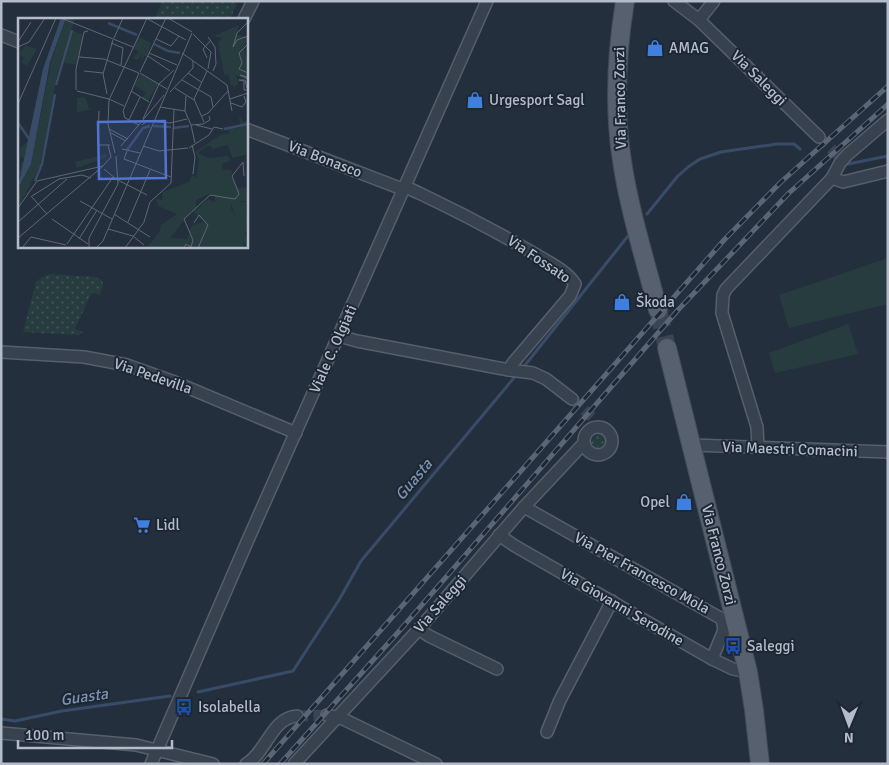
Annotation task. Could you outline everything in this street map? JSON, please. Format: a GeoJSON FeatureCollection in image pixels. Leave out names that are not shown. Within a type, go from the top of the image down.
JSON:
{"type":"FeatureCollection","features":[{"type":"Feature","properties":{"kind":"main road","name":"Via Franco Zorzi"},"geometry":{"type":"LineString","coordinates":[[625,1],[618,58],[620,146],[625,178],[658,310]]}},
{"type":"Feature","properties":{"kind":"main road","name":"Via Franco Zorzi"},"geometry":{"type":"LineString","coordinates":[[667,348],[748,672],[760,764]]}},
{"type":"Feature","properties":{"kind":"street"},"geometry":{"type":"LineString","coordinates":[[244,18],[253,1]]}},
{"type":"Feature","properties":{"kind":"street","name":"Viale C. Olgiati"},"geometry":{"type":"LineString","coordinates":[[151,764],[488,1]]}},
{"type":"Feature","properties":{"kind":"street","name":"Via Saleggi"},"geometry":{"type":"LineString","coordinates":[[674,1],[699,20],[819,137]]}},
{"type":"Feature","properties":{"kind":"street"},"geometry":{"type":"LineString","coordinates":[[699,20],[714,1]]}},
{"type":"Feature","properties":{"kind":"street"},"geometry":{"type":"LineString","coordinates":[[1,35],[18,42]]}},
{"type":"Feature","properties":{"kind":"street"},"geometry":{"type":"LineString","coordinates":[[758,448],[757,427],[722,313],[722,295],[832,178],[841,158],[888,120]]}},
{"type":"Feature","properties":{"kind":"street","name":"Via Bonasco"},"geometry":{"type":"LineString","coordinates":[[248,130],[397,187],[404,188]]}},
{"type":"Feature","properties":{"kind":"street"},"geometry":{"type":"LineString","coordinates":[[832,178],[843,182],[888,170]]}},
{"type":"Feature","properties":{"kind":"street","name":"Via Fossato"},"geometry":{"type":"LineString","coordinates":[[404,188],[419,193],[494,230],[552,265],[572,279],[575,284],[570,296],[513,363],[512,370]]}},
{"type":"Feature","properties":{"kind":"street"},"geometry":{"type":"LineString","coordinates":[[339,336],[357,341],[533,373],[546,379],[572,399]]}},
{"type":"Feature","properties":{"kind":"street","name":"Via Pedevilla"},"geometry":{"type":"LineString","coordinates":[[1,352],[84,357],[127,365],[172,381],[296,433]]}},
{"type":"Feature","properties":{"kind":"street"},"geometry":{"type":"LineString","coordinates":[[584,443],[588,451],[596,455],[609,450],[612,442],[611,434],[599,426],[592,417]]}},
{"type":"Feature","properties":{"kind":"street","name":"Via Saleggi"},"geometry":{"type":"LineString","coordinates":[[294,764],[332,716],[419,629],[524,507],[584,443],[588,431],[599,426]]}},
{"type":"Feature","properties":{"kind":"street","name":"Via Maestri Comacini"},"geometry":{"type":"LineString","coordinates":[[692,445],[888,452]]}},
{"type":"Feature","properties":{"kind":"street","name":"Via Pier Francesco Mola"},"geometry":{"type":"LineString","coordinates":[[524,507],[722,619],[724,630],[712,659]]}},
{"type":"Feature","properties":{"kind":"street","name":"Via Giovanni Serodine"},"geometry":{"type":"LineString","coordinates":[[499,536],[712,659],[733,669],[748,672]]}},
{"type":"Feature","properties":{"kind":"street"},"geometry":{"type":"LineString","coordinates":[[546,732],[560,700],[612,601]]}},
{"type":"Feature","properties":{"kind":"street"},"geometry":{"type":"LineString","coordinates":[[419,629],[429,636],[497,669]]}},
{"type":"Feature","properties":{"kind":"street"},"geometry":{"type":"LineString","coordinates":[[246,764],[253,759],[280,724],[289,718],[297,716]]}},
{"type":"Feature","properties":{"kind":"street"},"geometry":{"type":"LineString","coordinates":[[332,716],[436,764]]}},
{"type":"Feature","properties":{"kind":"street"},"geometry":{"type":"LineString","coordinates":[[1,733],[136,745],[213,764]]}},
{"type":"Feature","properties":{"kind":"green space"},"geometry":{"type":"Polygon","coordinates":[[[162,1],[238,1],[230,18],[155,18],[162,1]]]}},
{"type":"Feature","properties":{"kind":"green space"},"geometry":{"type":"Polygon","coordinates":[[[888,258],[888,304],[789,328],[779,295],[888,258]]]}},
{"type":"Feature","properties":{"kind":"green space"},"geometry":{"type":"Polygon","coordinates":[[[49,274],[95,277],[102,280],[103,284],[100,295],[92,292],[75,329],[83,332],[79,335],[23,332],[36,282],[49,274]]]}},
{"type":"Feature","properties":{"kind":"green space"},"geometry":{"type":"Polygon","coordinates":[[[848,324],[858,354],[775,373],[769,353],[848,324]]]}},
{"type":"Feature","properties":{"kind":"green space"},"geometry":{"type":"Polygon","coordinates":[[[604,434],[607,439],[606,445],[596,448],[588,447],[595,435],[604,434]]]}},
{"type":"Feature","properties":{"kind":"waterway"},"geometry":{"type":"LineString","coordinates":[[647,214],[677,177],[700,159],[721,152],[777,144],[794,144],[800,149]]}},
{"type":"Feature","properties":{"kind":"waterway","name":"Guasta"},"geometry":{"type":"LineString","coordinates":[[848,164],[888,156]]}},
{"type":"Feature","properties":{"kind":"waterway","name":"Guasta"},"geometry":{"type":"LineString","coordinates":[[522,369],[628,236]]}},
{"type":"Feature","properties":{"kind":"waterway","name":"Guasta"},"geometry":{"type":"LineString","coordinates":[[198,692],[293,671],[339,600],[361,561],[518,373]]}},
{"type":"Feature","properties":{"kind":"waterway","name":"Guasta"},"geometry":{"type":"LineString","coordinates":[[1,719],[15,721],[62,711],[170,696]]}},
{"type":"Feature","properties":{"kind":"tunnel"},"geometry":{"type":"LineString","coordinates":[[819,137],[840,157]]}},
{"type":"Feature","properties":{"kind":"tunnel"},"geometry":{"type":"LineString","coordinates":[[658,310],[667,348]]}},
{"type":"Feature","properties":{"kind":"tunnel"},"geometry":{"type":"LineString","coordinates":[[572,399],[592,417]]}},
{"type":"Feature","properties":{"kind":"tunnel"},"geometry":{"type":"LineString","coordinates":[[297,716],[327,715]]}},
{"type":"Feature","properties":{"kind":"railway"},"geometry":{"type":"LineString","coordinates":[[263,764],[725,239],[781,182],[888,86]]}},
{"type":"Feature","properties":{"kind":"railway"},"geometry":{"type":"LineString","coordinates":[[280,764],[401,629],[678,310],[789,193],[888,104]]}},
{"type":"Feature","properties":{"kind":"place","name":"AMAG"},"geometry":{"type":"Point","coordinates":[655,48]}},
{"type":"Feature","properties":{"kind":"place","name":"Urgesport Sagl"},"geometry":{"type":"Point","coordinates":[475,100]}},
{"type":"Feature","properties":{"kind":"place","name":"Škoda"},"geometry":{"type":"Point","coordinates":[622,302]}},
{"type":"Feature","properties":{"kind":"place","name":"Opel"},"geometry":{"type":"Point","coordinates":[684,502]}},
{"type":"Feature","properties":{"kind":"place","name":"Lidl"},"geometry":{"type":"Point","coordinates":[142,525]}},
{"type":"Feature","properties":{"kind":"place","name":"Saleggi"},"geometry":{"type":"Point","coordinates":[733,646]}},
{"type":"Feature","properties":{"kind":"place","name":"Isolabella"},"geometry":{"type":"Point","coordinates":[184,707]}}]}
